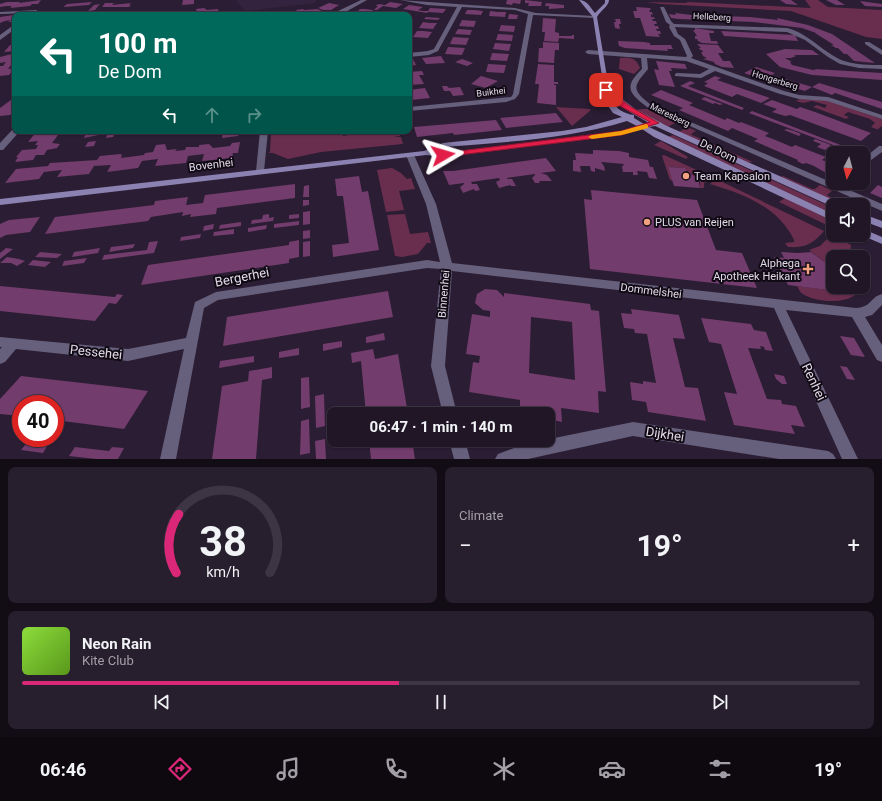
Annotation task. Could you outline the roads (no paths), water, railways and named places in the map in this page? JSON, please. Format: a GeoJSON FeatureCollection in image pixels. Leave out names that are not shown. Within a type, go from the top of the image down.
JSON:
{"type":"FeatureCollection","features":[{"type":"Feature","properties":{"kind":"street"},"geometry":{"type":"LineString","coordinates":[[342,12],[365,0]]}},
{"type":"Feature","properties":{"kind":"street"},"geometry":{"type":"LineString","coordinates":[[402,0],[427,4],[515,9],[531,13],[595,17],[598,11],[607,3],[607,0]]}},
{"type":"Feature","properties":{"kind":"street","name":"De Dom"},"geometry":{"type":"LineString","coordinates":[[581,0],[586,3],[595,17],[606,90],[610,103],[616,111],[644,127],[826,215]]}},
{"type":"Feature","properties":{"kind":"street"},"geometry":{"type":"LineString","coordinates":[[412,55],[429,53],[436,50],[460,6]]}},
{"type":"Feature","properties":{"kind":"street"},"geometry":{"type":"LineString","coordinates":[[588,52],[687,59],[690,56],[682,39],[676,35],[672,27],[673,25],[669,22],[662,8]]}},
{"type":"Feature","properties":{"kind":"street"},"geometry":{"type":"LineString","coordinates":[[0,13],[12,12]]}},
{"type":"Feature","properties":{"kind":"street"},"geometry":{"type":"LineString","coordinates":[[18,12],[34,12]]}},
{"type":"Feature","properties":{"kind":"street","name":"Buikhei"},"geometry":{"type":"LineString","coordinates":[[412,109],[506,100],[513,98],[516,94],[531,13]]}},
{"type":"Feature","properties":{"kind":"street","name":"Helleberg"},"geometry":{"type":"LineString","coordinates":[[673,25],[765,28],[797,32],[844,64],[882,66]]}},
{"type":"Feature","properties":{"kind":"street"},"geometry":{"type":"LineString","coordinates":[[0,38],[12,28]]}},
{"type":"Feature","properties":{"kind":"street"},"geometry":{"type":"LineString","coordinates":[[868,43],[882,53]]}},
{"type":"Feature","properties":{"kind":"street","name":"Meresberg"},"geometry":{"type":"LineString","coordinates":[[644,56],[645,69],[635,79],[633,85],[634,91],[640,99],[649,106],[690,126],[826,181]]}},
{"type":"Feature","properties":{"kind":"street","name":"Hongerberg"},"geometry":{"type":"LineString","coordinates":[[687,59],[794,96],[828,99],[882,117]]}},
{"type":"Feature","properties":{"kind":"street"},"geometry":{"type":"LineString","coordinates":[[677,75],[701,76],[714,69]]}},
{"type":"Feature","properties":{"kind":"street","name":"De Dom"},"geometry":{"type":"LineString","coordinates":[[606,90],[619,102],[656,123],[826,200]]}},
{"type":"Feature","properties":{"kind":"street","name":"Bovenhei"},"geometry":{"type":"LineString","coordinates":[[426,153],[443,145],[571,132],[639,114]]}},
{"type":"Feature","properties":{"kind":"street","name":"Bovenhei"},"geometry":{"type":"LineString","coordinates":[[0,202],[426,153],[443,155],[557,142],[622,133],[656,123]]}},
{"type":"Feature","properties":{"kind":"street"},"geometry":{"type":"LineString","coordinates":[[0,148],[13,134]]}},
{"type":"Feature","properties":{"kind":"street"},"geometry":{"type":"LineString","coordinates":[[260,171],[264,134]]}},
{"type":"Feature","properties":{"kind":"street"},"geometry":{"type":"LineString","coordinates":[[870,157],[882,148]]}},
{"type":"Feature","properties":{"kind":"street","name":"Binnenhei"},"geometry":{"type":"LineString","coordinates":[[410,155],[431,204],[447,266],[438,366],[448,407]]}},
{"type":"Feature","properties":{"kind":"street","name":"Meresberg"},"geometry":{"type":"LineString","coordinates":[[847,190],[882,208]]}},
{"type":"Feature","properties":{"kind":"street"},"geometry":{"type":"LineString","coordinates":[[870,219],[882,225]]}},
{"type":"Feature","properties":{"kind":"street"},"geometry":{"type":"LineString","coordinates":[[870,235],[882,241]]}},
{"type":"Feature","properties":{"kind":"street","name":"Bergerhei"},"geometry":{"type":"LineString","coordinates":[[168,459],[199,305],[216,296],[421,264],[447,266]]}},
{"type":"Feature","properties":{"kind":"street","name":"Dommelshei"},"geometry":{"type":"LineString","coordinates":[[447,266],[856,313]]}},
{"type":"Feature","properties":{"kind":"street"},"geometry":{"type":"LineString","coordinates":[[882,298],[868,312],[856,313],[882,356]]}},
{"type":"Feature","properties":{"kind":"street","name":"Renhei"},"geometry":{"type":"LineString","coordinates":[[778,305],[850,459]]}},
{"type":"Feature","properties":{"kind":"street","name":"Pessehei"},"geometry":{"type":"LineString","coordinates":[[0,342],[128,355],[191,342]]}},
{"type":"Feature","properties":{"kind":"street"},"geometry":{"type":"LineString","coordinates":[[0,358],[14,343]]}},
{"type":"Feature","properties":{"kind":"street","name":"Dijkhei"},"geometry":{"type":"LineString","coordinates":[[503,459],[525,452],[633,429],[828,459]]}},
{"type":"Feature","properties":{"kind":"street"},"geometry":{"type":"LineString","coordinates":[[459,447],[462,459]]}},
{"type":"Feature","properties":{"kind":"place","name":"Team Kapsalon"},"geometry":{"type":"Point","coordinates":[686,176]}},
{"type":"Feature","properties":{"kind":"place","name":"PLUS van Reijen"},"geometry":{"type":"Point","coordinates":[647,222]}},
{"type":"Feature","properties":{"kind":"place","name":"Alphega Apotheek Heikant"},"geometry":{"type":"Point","coordinates":[808,269]}}]}
